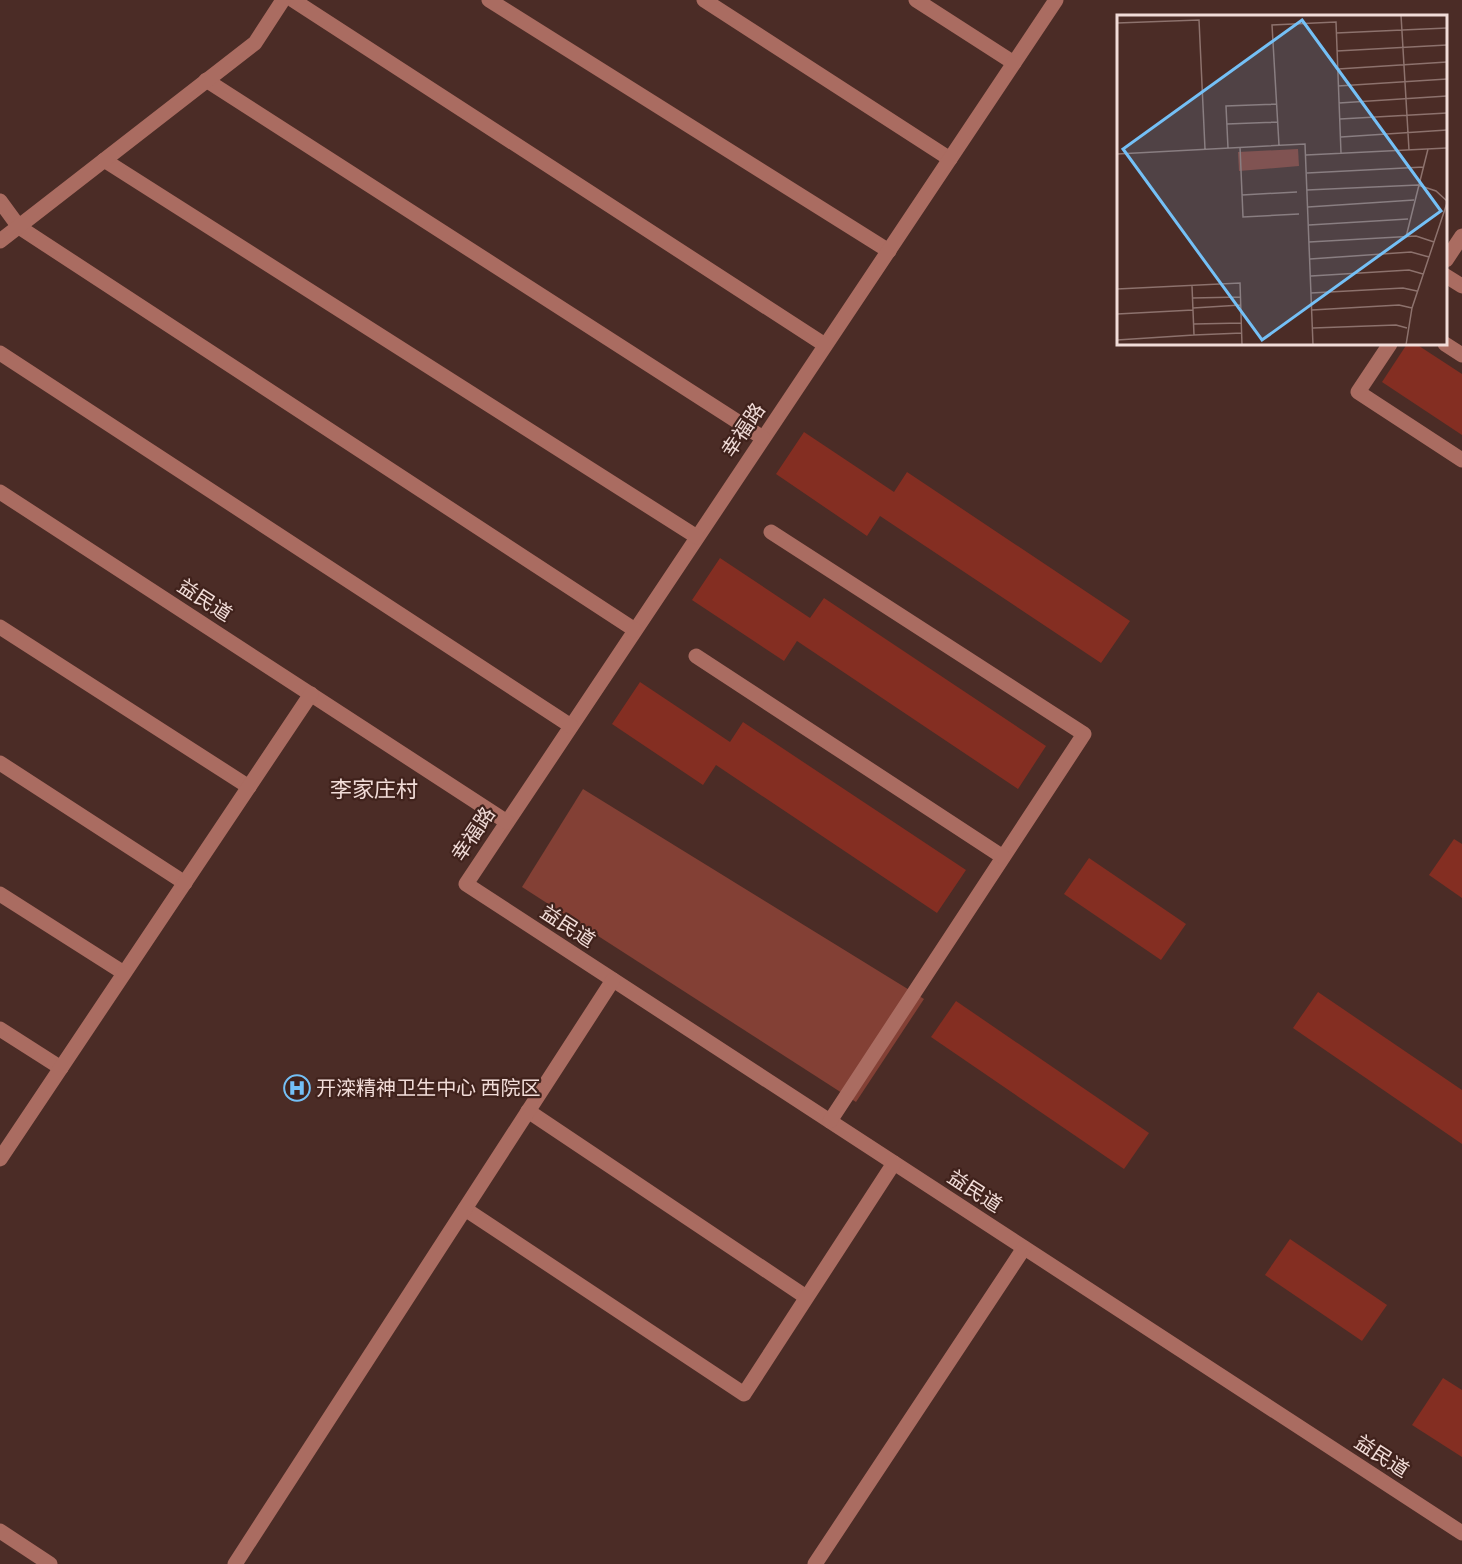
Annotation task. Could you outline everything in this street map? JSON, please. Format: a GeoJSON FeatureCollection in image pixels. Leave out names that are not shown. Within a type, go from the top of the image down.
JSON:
{"type":"FeatureCollection","features":[{"type":"Feature","properties":{"kind":"street"},"geometry":{"type":"LineString","coordinates":[[0,241],[255,43],[283,0]]}},
{"type":"Feature","properties":{"kind":"street"},"geometry":{"type":"LineString","coordinates":[[293,0],[825,345]]}},
{"type":"Feature","properties":{"kind":"street"},"geometry":{"type":"LineString","coordinates":[[489,0],[889,250]]}},
{"type":"Feature","properties":{"kind":"street"},"geometry":{"type":"LineString","coordinates":[[704,0],[950,159]]}},
{"type":"Feature","properties":{"kind":"street"},"geometry":{"type":"LineString","coordinates":[[916,0],[1014,63]]}},
{"type":"Feature","properties":{"kind":"street","name":"幸福路"},"geometry":{"type":"LineString","coordinates":[[466,884],[1056,0]]}},
{"type":"Feature","properties":{"kind":"street"},"geometry":{"type":"LineString","coordinates":[[206,81],[763,438]]}},
{"type":"Feature","properties":{"kind":"street"},"geometry":{"type":"LineString","coordinates":[[104,160],[697,537]]}},
{"type":"Feature","properties":{"kind":"street"},"geometry":{"type":"LineString","coordinates":[[0,201],[19,226],[635,630]]}},
{"type":"Feature","properties":{"kind":"street"},"geometry":{"type":"LineString","coordinates":[[1447,258],[1462,236]]}},
{"type":"Feature","properties":{"kind":"street"},"geometry":{"type":"LineString","coordinates":[[1447,277],[1462,286]]}},
{"type":"Feature","properties":{"kind":"street"},"geometry":{"type":"LineString","coordinates":[[1389,345],[1358,392],[1462,460]]}},
{"type":"Feature","properties":{"kind":"street"},"geometry":{"type":"LineString","coordinates":[[1447,345],[1462,355]]}},
{"type":"Feature","properties":{"kind":"street"},"geometry":{"type":"LineString","coordinates":[[0,353],[571,726]]}},
{"type":"Feature","properties":{"kind":"street","name":"益民道"},"geometry":{"type":"LineString","coordinates":[[0,492],[507,822]]}},
{"type":"Feature","properties":{"kind":"street"},"geometry":{"type":"LineString","coordinates":[[771,532],[1084,734],[830,1121]]}},
{"type":"Feature","properties":{"kind":"street"},"geometry":{"type":"LineString","coordinates":[[0,627],[249,787]]}},
{"type":"Feature","properties":{"kind":"street"},"geometry":{"type":"LineString","coordinates":[[696,656],[1003,857]]}},
{"type":"Feature","properties":{"kind":"street"},"geometry":{"type":"LineString","coordinates":[[0,1159],[310,694]]}},
{"type":"Feature","properties":{"kind":"street"},"geometry":{"type":"LineString","coordinates":[[0,764],[185,883]]}},
{"type":"Feature","properties":{"kind":"street","name":"益民道"},"geometry":{"type":"LineString","coordinates":[[466,884],[1462,1533]]}},
{"type":"Feature","properties":{"kind":"street"},"geometry":{"type":"LineString","coordinates":[[0,894],[124,974]]}},
{"type":"Feature","properties":{"kind":"street"},"geometry":{"type":"LineString","coordinates":[[235,1564],[613,980]]}},
{"type":"Feature","properties":{"kind":"street"},"geometry":{"type":"LineString","coordinates":[[0,1029],[61,1068]]}},
{"type":"Feature","properties":{"kind":"street"},"geometry":{"type":"LineString","coordinates":[[528,1112],[807,1297]]}},
{"type":"Feature","properties":{"kind":"street"},"geometry":{"type":"LineString","coordinates":[[465,1209],[744,1394],[894,1162]]}},
{"type":"Feature","properties":{"kind":"street"},"geometry":{"type":"LineString","coordinates":[[815,1564],[1024,1248]]}},
{"type":"Feature","properties":{"kind":"street"},"geometry":{"type":"LineString","coordinates":[[0,1531],[50,1564]]}},
{"type":"Feature","properties":{"kind":"shaded area"},"geometry":{"type":"Polygon","coordinates":[[[583,789],[924,999],[856,1102],[522,887],[583,789]]]}},
{"type":"Feature","properties":{"kind":"building"},"geometry":{"type":"Polygon","coordinates":[[[1406,345],[1418,345],[1462,374],[1462,435],[1382,382],[1406,345]]]}},
{"type":"Feature","properties":{"kind":"building"},"geometry":{"type":"Polygon","coordinates":[[[804,432],[894,492],[907,472],[1130,621],[1101,663],[880,516],[867,536],[776,474],[804,432]]]}},
{"type":"Feature","properties":{"kind":"building"},"geometry":{"type":"Polygon","coordinates":[[[720,558],[810,618],[824,598],[1046,746],[1018,789],[797,641],[784,661],[692,600],[720,558]]]}},
{"type":"Feature","properties":{"kind":"building"},"geometry":{"type":"Polygon","coordinates":[[[640,682],[730,742],[743,722],[966,870],[937,913],[716,765],[703,785],[612,724],[640,682]]]}},
{"type":"Feature","properties":{"kind":"building"},"geometry":{"type":"Polygon","coordinates":[[[1454,839],[1462,844],[1462,898],[1429,875],[1454,839]]]}},
{"type":"Feature","properties":{"kind":"building"},"geometry":{"type":"Polygon","coordinates":[[[1089,858],[1186,924],[1161,960],[1064,894],[1089,858]]]}},
{"type":"Feature","properties":{"kind":"building"},"geometry":{"type":"Polygon","coordinates":[[[1318,992],[1462,1090],[1462,1144],[1293,1028],[1318,992]]]}},
{"type":"Feature","properties":{"kind":"building"},"geometry":{"type":"Polygon","coordinates":[[[956,1001],[1149,1133],[1124,1169],[931,1037],[956,1001]]]}},
{"type":"Feature","properties":{"kind":"building"},"geometry":{"type":"Polygon","coordinates":[[[1290,1239],[1387,1305],[1362,1341],[1265,1275],[1290,1239]]]}},
{"type":"Feature","properties":{"kind":"building"},"geometry":{"type":"Polygon","coordinates":[[[1443,1378],[1462,1390],[1462,1457],[1412,1425],[1443,1378]]]}},
{"type":"Feature","properties":{"kind":"place","name":"开滦精神卫生中心 西院区"},"geometry":{"type":"Point","coordinates":[297,1088]}},
{"type":"Feature","properties":{"kind":"district","name":"李家庄村"},"geometry":{"type":"Point","coordinates":[374,789]}}]}
